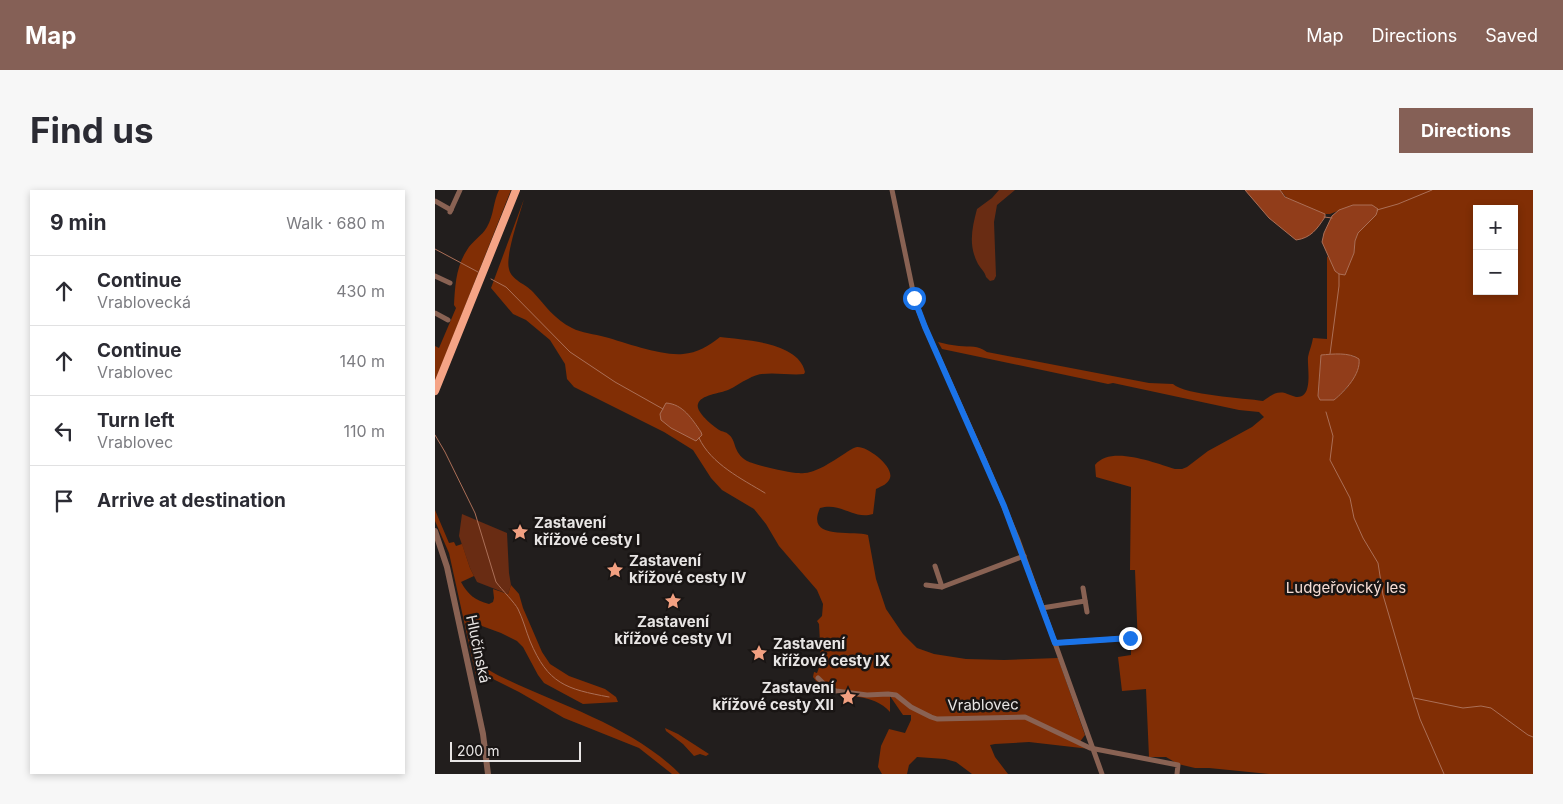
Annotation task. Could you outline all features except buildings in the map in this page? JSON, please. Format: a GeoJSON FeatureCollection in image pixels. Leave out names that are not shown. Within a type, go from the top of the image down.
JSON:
{"type":"FeatureCollection","features":[{"type":"Feature","properties":{"kind":"main road"},"geometry":{"type":"LineString","coordinates":[[435,392],[516,190]]}},
{"type":"Feature","properties":{"kind":"street"},"geometry":{"type":"LineString","coordinates":[[435,201],[450,211],[460,190]]}},
{"type":"Feature","properties":{"kind":"street"},"geometry":{"type":"LineString","coordinates":[[893,190],[915,301],[1024,556],[1102,774]]}},
{"type":"Feature","properties":{"kind":"street"},"geometry":{"type":"LineString","coordinates":[[435,276],[450,283]]}},
{"type":"Feature","properties":{"kind":"street"},"geometry":{"type":"LineString","coordinates":[[435,313],[449,320]]}},
{"type":"Feature","properties":{"kind":"street","name":"Hlučínská"},"geometry":{"type":"LineString","coordinates":[[435,531],[443,551],[449,576],[483,734],[488,774]]}},
{"type":"Feature","properties":{"kind":"street"},"geometry":{"type":"LineString","coordinates":[[926,585],[942,587],[1024,556]]}},
{"type":"Feature","properties":{"kind":"street"},"geometry":{"type":"LineString","coordinates":[[935,566],[942,587]]}},
{"type":"Feature","properties":{"kind":"street"},"geometry":{"type":"LineString","coordinates":[[1083,588],[1087,612]]}},
{"type":"Feature","properties":{"kind":"street"},"geometry":{"type":"LineString","coordinates":[[1042,608],[1085,601]]}},
{"type":"Feature","properties":{"kind":"street"},"geometry":{"type":"LineString","coordinates":[[1055,643],[1130,638]]}},
{"type":"Feature","properties":{"kind":"street","name":"Vrablovec"},"geometry":{"type":"LineString","coordinates":[[818,678],[827,687],[836,691],[867,696],[896,695],[911,707],[937,719],[1025,717],[1090,748],[1177,764],[1177,774]]}},
{"type":"Feature","properties":{"kind":"shaded area"},"geometry":{"type":"Polygon","coordinates":[[[999,190],[1015,190],[997,205],[994,222],[996,276],[994,280],[990,281],[975,257],[972,230],[977,209],[999,190]]]}},
{"type":"Feature","properties":{"kind":"shaded area"},"geometry":{"type":"Polygon","coordinates":[[[1245,190],[1280,190],[1285,197],[1325,214],[1325,217],[1310,235],[1296,240],[1269,218],[1245,190]]]}},
{"type":"Feature","properties":{"kind":"shaded area"},"geometry":{"type":"Polygon","coordinates":[[[1353,205],[1372,205],[1378,209],[1376,215],[1358,233],[1354,253],[1345,275],[1335,271],[1322,242],[1332,216],[1339,210],[1353,205]]]}},
{"type":"Feature","properties":{"kind":"shaded area"},"geometry":{"type":"Polygon","coordinates":[[[1346,354],[1359,359],[1355,376],[1343,392],[1334,400],[1320,400],[1318,396],[1321,355],[1346,354]]]}},
{"type":"Feature","properties":{"kind":"shaded area"},"geometry":{"type":"Polygon","coordinates":[[[666,403],[677,406],[690,417],[702,435],[696,441],[671,428],[661,420],[660,414],[666,403]]]}},
{"type":"Feature","properties":{"kind":"shaded area"},"geometry":{"type":"Polygon","coordinates":[[[462,514],[507,533],[511,585],[508,594],[477,582],[459,536],[462,514]]]}},
{"type":"Feature","properties":{"kind":"green space"},"geometry":{"type":"Polygon","coordinates":[[[499,190],[511,190],[435,382],[435,346],[439,348],[456,308],[454,305],[455,291],[460,263],[469,247],[487,227],[499,190]]]}},
{"type":"Feature","properties":{"kind":"green space","name":"Ludgeřovický les"},"geometry":{"type":"Polygon","coordinates":[[[1280,190],[1533,190],[1533,774],[1269,774],[1195,768],[1178,764],[1166,757],[1149,757],[1146,689],[1122,691],[1118,657],[1131,655],[1131,650],[1138,646],[1135,570],[1130,570],[1131,487],[1096,477],[1095,465],[1102,459],[1111,456],[1122,456],[1182,469],[1208,451],[1252,427],[1264,417],[1259,412],[1239,410],[1113,383],[1108,384],[942,349],[938,342],[977,347],[987,352],[1149,383],[1173,384],[1189,391],[1215,396],[1263,401],[1278,393],[1285,393],[1296,397],[1302,396],[1307,388],[1309,375],[1308,357],[1313,338],[1327,339],[1327,256],[1339,274],[1354,253],[1358,233],[1376,215],[1359,205],[1353,205],[1330,214],[1322,214],[1287,198],[1280,190]],[[1321,355],[1318,396],[1320,400],[1334,400],[1347,388],[1355,356],[1321,355]]]}},
{"type":"Feature","properties":{"kind":"green space"},"geometry":{"type":"Polygon","coordinates":[[[524,199],[509,255],[510,273],[530,289],[560,321],[576,330],[665,353],[674,354],[698,351],[720,337],[769,344],[793,354],[801,362],[804,374],[761,374],[754,376],[728,390],[703,398],[698,404],[699,411],[714,427],[733,439],[742,458],[764,467],[794,473],[811,472],[857,447],[873,453],[879,458],[888,468],[890,478],[876,489],[873,514],[859,515],[835,507],[820,508],[817,518],[819,525],[824,530],[832,532],[868,535],[876,579],[886,609],[903,634],[917,648],[934,654],[966,659],[1058,658],[1085,735],[1079,743],[1090,749],[1029,742],[995,744],[990,745],[995,757],[1008,774],[972,774],[956,762],[945,759],[917,757],[909,765],[907,774],[882,774],[878,767],[881,746],[889,729],[905,733],[911,720],[911,715],[903,715],[890,696],[890,712],[876,702],[832,692],[814,679],[814,672],[817,673],[821,662],[819,624],[817,621],[822,616],[823,604],[817,590],[779,546],[766,524],[754,509],[722,490],[711,478],[693,450],[664,432],[574,387],[567,379],[565,364],[550,340],[526,320],[513,314],[491,288],[524,199]]]}},
{"type":"Feature","properties":{"kind":"green space"},"geometry":{"type":"Polygon","coordinates":[[[435,510],[449,543],[454,542],[456,546],[462,544],[474,576],[461,582],[469,594],[489,604],[493,602],[493,589],[508,594],[511,585],[519,594],[542,652],[550,664],[569,676],[605,689],[616,697],[618,702],[583,704],[544,683],[523,647],[517,641],[471,622],[469,623],[474,646],[484,666],[508,680],[576,709],[621,731],[662,758],[680,774],[672,774],[639,748],[564,718],[489,677],[484,675],[478,682],[449,553],[435,521],[435,510]]]}},
{"type":"Feature","properties":{"kind":"green space"},"geometry":{"type":"Polygon","coordinates":[[[665,728],[709,754],[706,756],[700,754],[694,756],[665,728]]]}},
{"type":"Feature","properties":{"kind":"waterway"},"geometry":{"type":"LineString","coordinates":[[1377,210],[1398,204],[1432,190]]}},
{"type":"Feature","properties":{"kind":"waterway"},"geometry":{"type":"LineString","coordinates":[[1324,217],[1332,218]]}},
{"type":"Feature","properties":{"kind":"waterway"},"geometry":{"type":"LineString","coordinates":[[435,249],[478,272]]}},
{"type":"Feature","properties":{"kind":"waterway"},"geometry":{"type":"LineString","coordinates":[[1330,354],[1339,274]]}},
{"type":"Feature","properties":{"kind":"waterway"},"geometry":{"type":"LineString","coordinates":[[491,279],[506,287],[570,352],[615,382],[663,409]]}},
{"type":"Feature","properties":{"kind":"waterway"},"geometry":{"type":"LineString","coordinates":[[1326,412],[1333,436],[1330,460],[1350,498],[1354,518],[1363,538],[1378,563],[1383,595],[1413,697],[1420,719],[1444,774]]}},
{"type":"Feature","properties":{"kind":"waterway"},"geometry":{"type":"LineString","coordinates":[[435,435],[475,513],[496,582],[518,609],[530,641],[544,667],[552,676],[570,687],[609,697]]}},
{"type":"Feature","properties":{"kind":"waterway"},"geometry":{"type":"LineString","coordinates":[[699,438],[711,456],[719,463],[765,493]]}},
{"type":"Feature","properties":{"kind":"waterway"},"geometry":{"type":"LineString","coordinates":[[1414,698],[1463,708],[1481,706],[1491,708],[1533,737]]}},
{"type":"Feature","properties":{"kind":"place","name":"Zastavení křížové cesty I"},"geometry":{"type":"Point","coordinates":[520,532]}},
{"type":"Feature","properties":{"kind":"place","name":"Zastavení křížové cesty IV"},"geometry":{"type":"Point","coordinates":[615,570]}},
{"type":"Feature","properties":{"kind":"place","name":"Zastavení křížové cesty VI"},"geometry":{"type":"Point","coordinates":[673,601]}},
{"type":"Feature","properties":{"kind":"place","name":"Zastavení křížové cesty IX"},"geometry":{"type":"Point","coordinates":[759,653]}},
{"type":"Feature","properties":{"kind":"place","name":"Zastavení křížové cesty XII"},"geometry":{"type":"Point","coordinates":[848,697]}},
{"type":"Feature","properties":{"kind":"route"},"geometry":{"type":"LineString","coordinates":[[914,298],[1004,506],[1055,643],[1130,638]]}}]}
